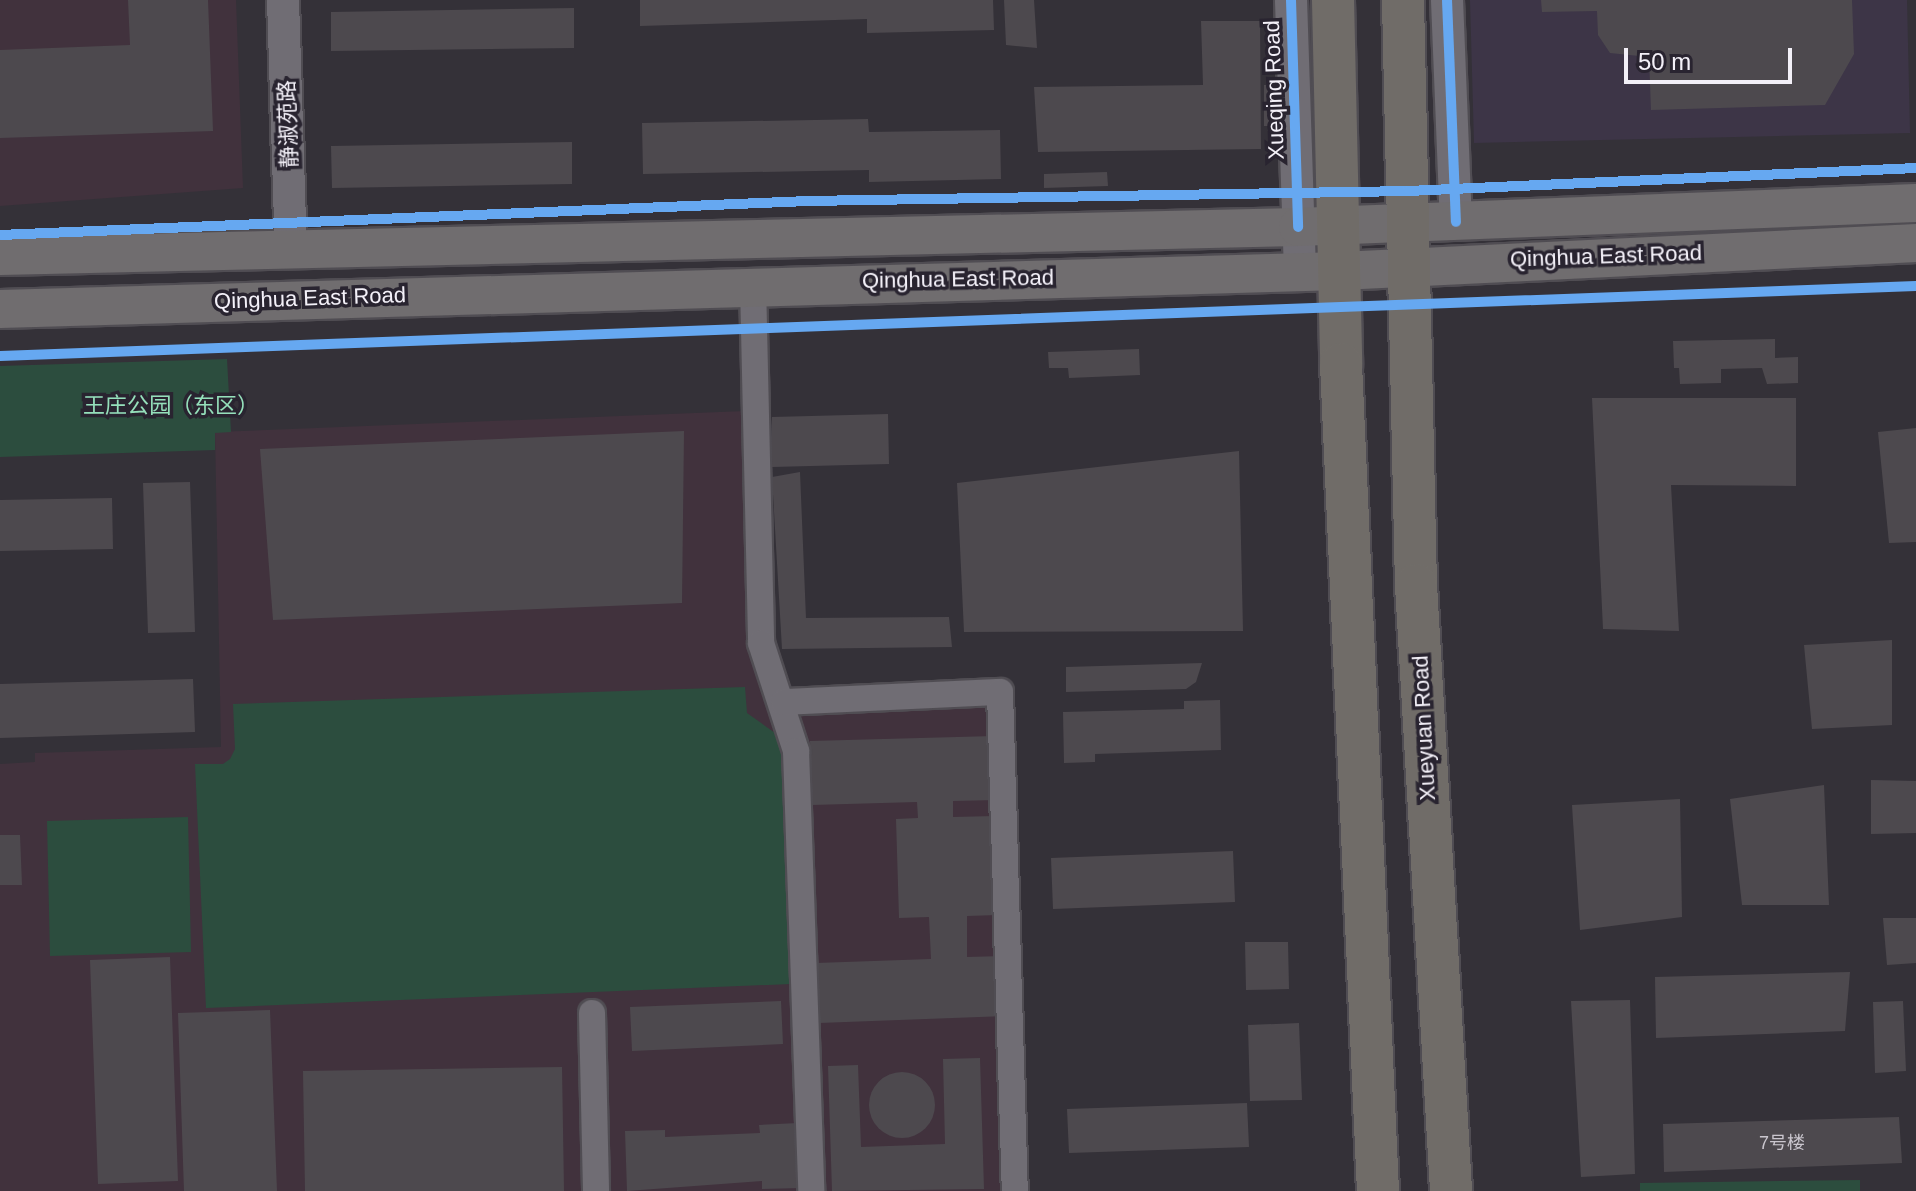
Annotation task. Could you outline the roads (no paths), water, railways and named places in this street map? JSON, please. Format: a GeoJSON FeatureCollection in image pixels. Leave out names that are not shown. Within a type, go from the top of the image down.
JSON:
{"type":"FeatureCollection","features":[{"type":"Feature","properties":{"kind":"main road"},"geometry":{"type":"LineString","coordinates":[[1333,0],[1340,225],[1320,271],[1378,1191]]}},
{"type":"Feature","properties":{"kind":"main road"},"geometry":{"type":"LineString","coordinates":[[1403,0],[1408,244]]}},
{"type":"Feature","properties":{"kind":"main road","name":"Qinghua East Road"},"geometry":{"type":"LineString","coordinates":[[0,309],[753,284],[1320,271],[1408,244],[1456,222],[1916,203]]}},
{"type":"Feature","properties":{"kind":"main road","name":"Qinghua East Road"},"geometry":{"type":"LineString","coordinates":[[0,256],[1340,225],[1408,244],[1916,243]]}},
{"type":"Feature","properties":{"kind":"main road","name":"Xueyuan Road"},"geometry":{"type":"LineString","coordinates":[[1408,244],[1416,585],[1457,1181]]}},
{"type":"Feature","properties":{"kind":"main road"},"geometry":{"type":"LineString","coordinates":[[259,300],[293,247],[328,298]]}},
{"type":"Feature","properties":{"kind":"main road"},"geometry":{"type":"LineString","coordinates":[[1347,1026],[1365,953]]}},
{"type":"Feature","properties":{"kind":"street","name":"静淑苑路"},"geometry":{"type":"LineString","coordinates":[[283,0],[293,247]]}},
{"type":"Feature","properties":{"kind":"street","name":"Xueqing Road"},"geometry":{"type":"LineString","coordinates":[[1291,0],[1298,227],[1320,271]]}},
{"type":"Feature","properties":{"kind":"street"},"geometry":{"type":"LineString","coordinates":[[1447,0],[1456,222]]}},
{"type":"Feature","properties":{"kind":"street"},"geometry":{"type":"LineString","coordinates":[[753,284],[761,643],[784,702],[796,751],[811,1191]]}},
{"type":"Feature","properties":{"kind":"street"},"geometry":{"type":"LineString","coordinates":[[784,702],[1000,692],[1015,1191]]}},
{"type":"Feature","properties":{"kind":"street"},"geometry":{"type":"LineString","coordinates":[[592,1013],[596,1191]]}},
{"type":"Feature","properties":{"kind":"park label","name":"王庄公园（东区）"},"geometry":{"type":"Point","coordinates":[171,406]}}]}
